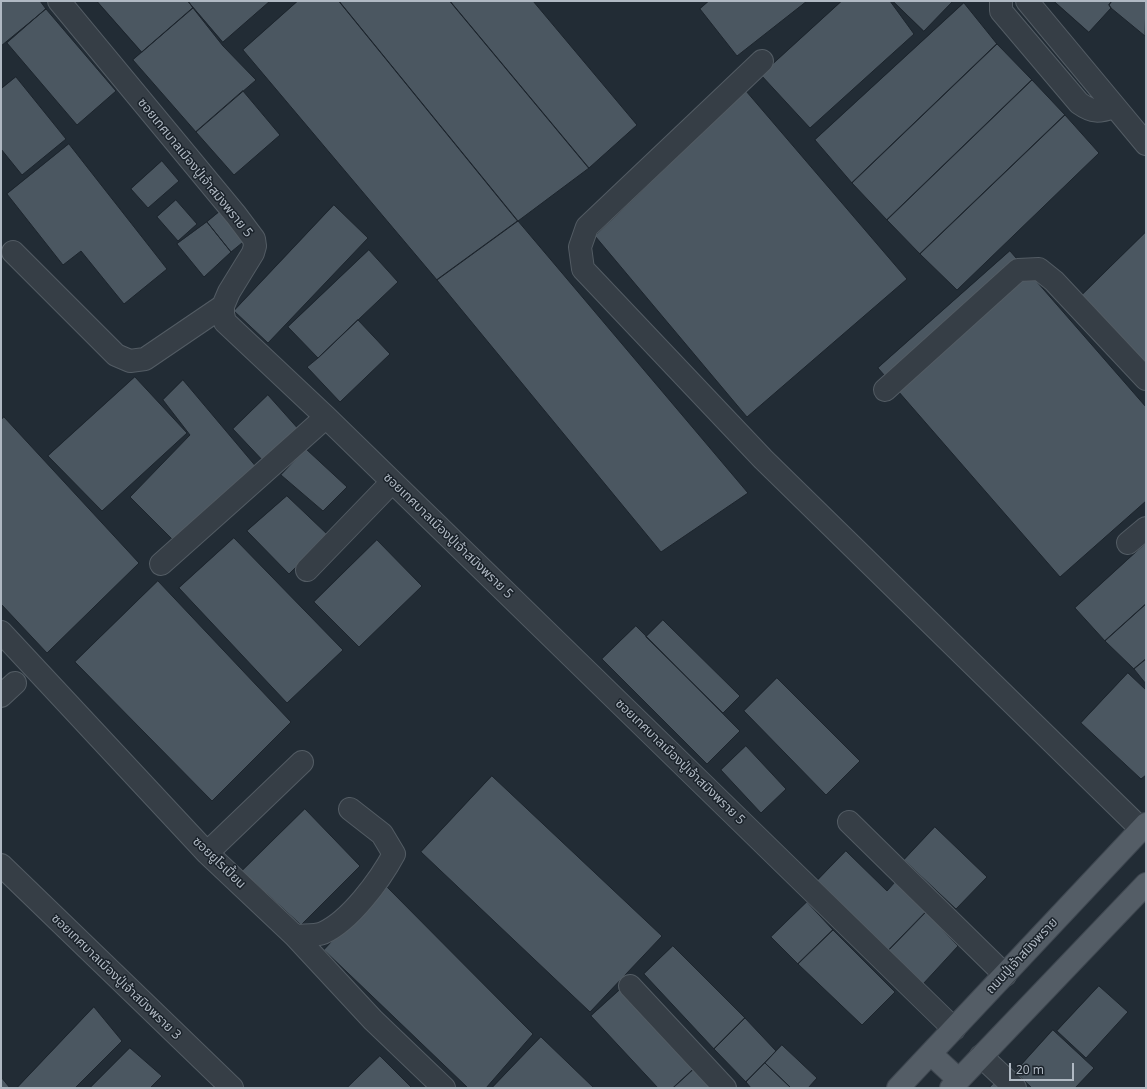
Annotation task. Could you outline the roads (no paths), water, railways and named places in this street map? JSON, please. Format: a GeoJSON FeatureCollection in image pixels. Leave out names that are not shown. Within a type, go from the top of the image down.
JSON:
{"type":"FeatureCollection","features":[{"type":"Feature","properties":{"kind":"main road","name":"ถนนปู่เจ้าสมิงพราย"},"geometry":{"type":"LineString","coordinates":[[898,1088],[1144,826]]}},
{"type":"Feature","properties":{"kind":"main road"},"geometry":{"type":"LineString","coordinates":[[931,1054],[955,1084],[1146,884]]}},
{"type":"Feature","properties":{"kind":"street","name":"ซอยเทศบาลเมืองปู่เจ้าสมิงพราย 5"},"geometry":{"type":"LineString","coordinates":[[60,1],[236,215],[254,239],[255,246],[253,253],[229,292],[223,306],[225,322],[326,417],[954,1029]]}},
{"type":"Feature","properties":{"kind":"street"},"geometry":{"type":"LineString","coordinates":[[1001,1],[1001,11],[1079,103],[1088,109],[1100,111],[1115,107]]}},
{"type":"Feature","properties":{"kind":"street"},"geometry":{"type":"LineString","coordinates":[[1027,1],[1146,144]]}},
{"type":"Feature","properties":{"kind":"street"},"geometry":{"type":"LineString","coordinates":[[762,60],[587,227],[580,247],[583,269],[763,459],[1144,826]]}},
{"type":"Feature","properties":{"kind":"street"},"geometry":{"type":"LineString","coordinates":[[13,252],[116,355],[130,361],[145,359],[223,306]]}},
{"type":"Feature","properties":{"kind":"street"},"geometry":{"type":"LineString","coordinates":[[885,390],[1018,270],[1039,268],[1054,281],[1146,379]]}},
{"type":"Feature","properties":{"kind":"street"},"geometry":{"type":"LineString","coordinates":[[161,564],[326,417]]}},
{"type":"Feature","properties":{"kind":"street"},"geometry":{"type":"LineString","coordinates":[[307,570],[392,482]]}},
{"type":"Feature","properties":{"kind":"street"},"geometry":{"type":"LineString","coordinates":[[1128,543],[1146,528]]}},
{"type":"Feature","properties":{"kind":"street","name":"ซอยยูโรเปี้ยน"},"geometry":{"type":"LineString","coordinates":[[1,632],[207,853],[295,936],[373,1020],[444,1088]]}},
{"type":"Feature","properties":{"kind":"street"},"geometry":{"type":"LineString","coordinates":[[207,853],[302,762]]}},
{"type":"Feature","properties":{"kind":"street"},"geometry":{"type":"LineString","coordinates":[[295,936],[322,934],[346,918],[383,874],[394,854],[382,834],[350,809]]}},
{"type":"Feature","properties":{"kind":"street"},"geometry":{"type":"LineString","coordinates":[[849,822],[1005,975]]}},
{"type":"Feature","properties":{"kind":"street","name":"ซอยเทศบาลเมืองปู่เจ้าสมิงพราย 3"},"geometry":{"type":"LineString","coordinates":[[1,866],[232,1088]]}},
{"type":"Feature","properties":{"kind":"street"},"geometry":{"type":"LineString","coordinates":[[630,986],[725,1088]]}},
{"type":"Feature","properties":{"kind":"street"},"geometry":{"type":"LineString","coordinates":[[981,1056],[1015,1088]]}}]}
